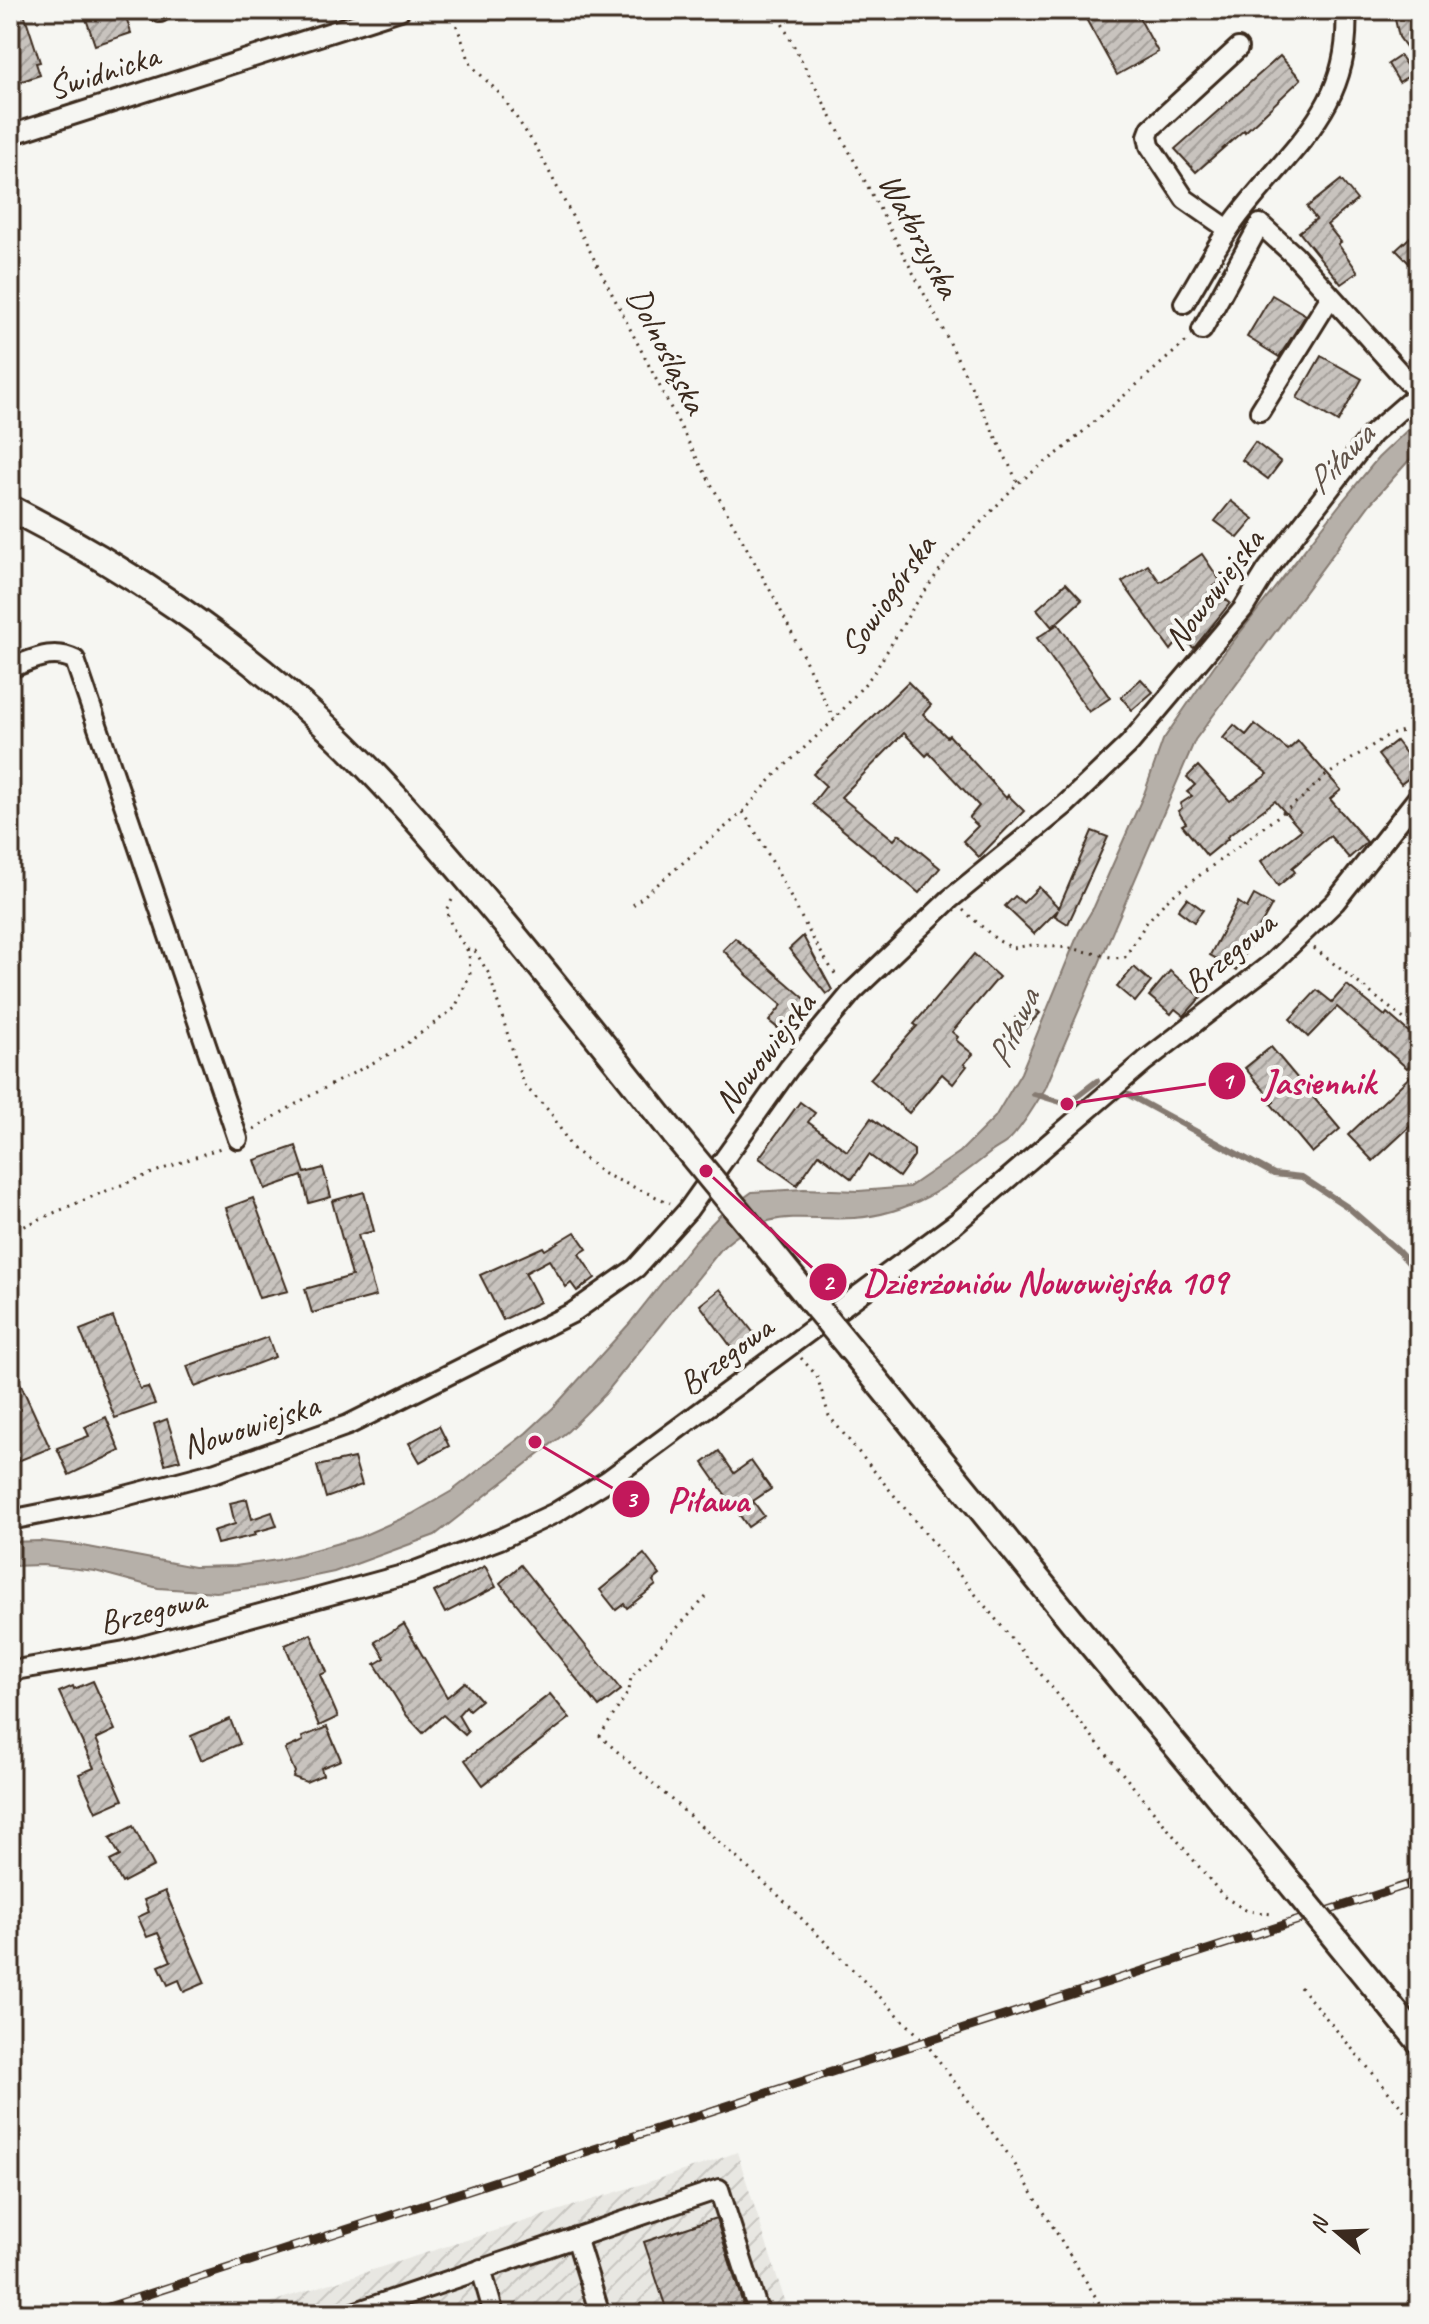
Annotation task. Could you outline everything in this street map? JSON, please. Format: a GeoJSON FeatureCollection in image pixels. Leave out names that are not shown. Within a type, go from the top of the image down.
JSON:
{"type":"FeatureCollection","features":[{"type":"Feature","properties":{"kind":"main road"},"geometry":{"type":"LineString","coordinates":[[10,508],[67,538],[197,623],[337,736],[402,803],[558,987],[1080,1631],[1419,2041]]}},
{"type":"Feature","properties":{"kind":"street","name":"Świdnicka"},"geometry":{"type":"LineString","coordinates":[[10,135],[400,10]]}},
{"type":"Feature","properties":{"kind":"street"},"geometry":{"type":"LineString","coordinates":[[1184,303],[1228,229],[1311,130],[1328,104],[1342,71],[1347,33],[1346,10]]}},
{"type":"Feature","properties":{"kind":"street"},"geometry":{"type":"LineString","coordinates":[[1228,229],[1185,199],[1150,146],[1148,136],[1151,128],[1238,48]]}},
{"type":"Feature","properties":{"kind":"street"},"geometry":{"type":"LineString","coordinates":[[1242,210],[1295,256],[1419,393]]}},
{"type":"Feature","properties":{"kind":"street"},"geometry":{"type":"LineString","coordinates":[[1202,330],[1260,224]]}},
{"type":"Feature","properties":{"kind":"street"},"geometry":{"type":"LineString","coordinates":[[1260,411],[1330,298]]}},
{"type":"Feature","properties":{"kind":"street","name":"Nowowiejska"},"geometry":{"type":"LineString","coordinates":[[10,1520],[106,1501],[216,1472],[348,1425],[572,1313],[636,1268],[688,1210],[789,1068],[852,992],[950,899],[1065,805],[1129,744],[1243,609],[1276,557],[1372,434],[1419,393]]}},
{"type":"Feature","properties":{"kind":"street"},"geometry":{"type":"LineString","coordinates":[[10,668],[46,655],[64,654],[75,660],[238,1139]]}},
{"type":"Feature","properties":{"kind":"street","name":"Brzegowa"},"geometry":{"type":"LineString","coordinates":[[10,1671],[125,1651],[410,1573],[500,1539],[555,1513],[607,1481],[956,1223],[1145,1061],[1271,964],[1335,902],[1419,796]]}},
{"type":"Feature","properties":{"kind":"street"},"geometry":{"type":"LineString","coordinates":[[350,2314],[719,2189],[759,2314]]}},
{"type":"Feature","properties":{"kind":"street"},"geometry":{"type":"LineString","coordinates":[[576,2237],[600,2314]]}},
{"type":"Feature","properties":{"kind":"street"},"geometry":{"type":"LineString","coordinates":[[481,2269],[494,2314]]}},
{"type":"Feature","properties":{"kind":"path","name":"Dolnośląska"},"geometry":{"type":"LineString","coordinates":[[451,10],[471,65],[502,96],[538,150],[701,466],[775,599],[834,720]]}},
{"type":"Feature","properties":{"kind":"path","name":"Wałbrzyska"},"geometry":{"type":"LineString","coordinates":[[775,10],[951,345],[1018,483]]}},
{"type":"Feature","properties":{"kind":"path","name":"Sowiogórska"},"geometry":{"type":"LineString","coordinates":[[633,905],[743,812],[774,776],[834,720],[874,673],[913,608],[951,554],[1018,483],[1062,450],[1202,330]]}},
{"type":"Feature","properties":{"kind":"path"},"geometry":{"type":"LineString","coordinates":[[950,899],[997,940],[1013,948],[1032,945],[1070,948],[1103,956],[1125,957],[1147,922],[1167,900],[1302,798],[1324,777],[1387,736],[1419,726]]}},
{"type":"Feature","properties":{"kind":"path"},"geometry":{"type":"LineString","coordinates":[[743,812],[762,840],[805,925],[837,977],[852,992]]}},
{"type":"Feature","properties":{"kind":"path"},"geometry":{"type":"LineString","coordinates":[[10,1233],[54,1212],[226,1146],[306,1098],[399,1049],[455,1008],[470,974],[466,949],[452,927],[446,910],[453,896],[469,882]]}},
{"type":"Feature","properties":{"kind":"path"},"geometry":{"type":"LineString","coordinates":[[1298,936],[1419,1031]]}},
{"type":"Feature","properties":{"kind":"path"},"geometry":{"type":"LineString","coordinates":[[466,949],[475,951],[489,974],[523,1084],[551,1113],[571,1147],[602,1173],[688,1210]]}},
{"type":"Feature","properties":{"kind":"path"},"geometry":{"type":"LineString","coordinates":[[791,1346],[817,1376],[829,1416],[1223,1896],[1247,1911],[1272,1914]]}},
{"type":"Feature","properties":{"kind":"path"},"geometry":{"type":"LineString","coordinates":[[706,1597],[631,1677],[629,1691],[600,1736],[777,1894],[925,2042],[1011,2158],[1106,2314]]}},
{"type":"Feature","properties":{"kind":"path"},"geometry":{"type":"LineString","coordinates":[[1300,1987],[1419,2128]]}},
{"type":"Feature","properties":{"kind":"shaded area"},"geometry":{"type":"Polygon","coordinates":[[[1419,419],[1419,449],[1370,504],[1195,740],[1045,1089],[1008,1141],[959,1177],[911,1205],[854,1218],[784,1218],[754,1226],[738,1235],[722,1248],[605,1394],[568,1431],[435,1535],[334,1572],[272,1585],[216,1592],[158,1588],[95,1571],[43,1565],[10,1566],[10,1542],[78,1545],[194,1567],[235,1566],[278,1560],[360,1537],[412,1514],[452,1491],[526,1433],[554,1407],[629,1324],[694,1242],[720,1215],[752,1192],[804,1189],[859,1191],[909,1187],[960,1152],[995,1117],[1021,1073],[1079,932],[1094,907],[1144,794],[1163,740],[1214,666],[1341,503],[1378,458],[1419,419]]]}},
{"type":"Feature","properties":{"kind":"shaded area"},"geometry":{"type":"Polygon","coordinates":[[[737,2152],[789,2314],[234,2314],[711,2162],[737,2152]]]}},
{"type":"Feature","properties":{"kind":"building"},"geometry":{"type":"Polygon","coordinates":[[[10,10],[23,10],[40,62],[36,63],[40,75],[10,85],[10,10]]]}},
{"type":"Feature","properties":{"kind":"building"},"geometry":{"type":"Polygon","coordinates":[[[83,10],[124,10],[131,33],[95,45],[83,10]]]}},
{"type":"Feature","properties":{"kind":"building"},"geometry":{"type":"Polygon","coordinates":[[[1081,10],[1135,10],[1158,52],[1117,75],[1081,10]]]}},
{"type":"Feature","properties":{"kind":"building"},"geometry":{"type":"Polygon","coordinates":[[[1393,10],[1419,10],[1419,65],[1399,37],[1393,10]]]}},
{"type":"Feature","properties":{"kind":"building"},"geometry":{"type":"Polygon","coordinates":[[[1280,56],[1301,79],[1245,132],[1196,172],[1175,149],[1280,56]]]}},
{"type":"Feature","properties":{"kind":"building"},"geometry":{"type":"Polygon","coordinates":[[[1400,56],[1412,74],[1399,82],[1388,64],[1400,56]]]}},
{"type":"Feature","properties":{"kind":"building"},"geometry":{"type":"Polygon","coordinates":[[[1341,180],[1357,200],[1327,225],[1358,272],[1341,284],[1299,232],[1316,219],[1307,207],[1341,180]]]}},
{"type":"Feature","properties":{"kind":"building"},"geometry":{"type":"Polygon","coordinates":[[[1419,229],[1419,254],[1409,263],[1396,250],[1419,229]]]}},
{"type":"Feature","properties":{"kind":"building"},"geometry":{"type":"Polygon","coordinates":[[[1272,295],[1306,315],[1279,357],[1247,337],[1272,295]]]}},
{"type":"Feature","properties":{"kind":"building"},"geometry":{"type":"Polygon","coordinates":[[[1321,356],[1362,379],[1338,422],[1297,398],[1321,356]]]}},
{"type":"Feature","properties":{"kind":"building"},"geometry":{"type":"Polygon","coordinates":[[[1255,442],[1281,462],[1268,479],[1242,460],[1255,442]]]}},
{"type":"Feature","properties":{"kind":"building"},"geometry":{"type":"Polygon","coordinates":[[[1231,501],[1254,519],[1238,538],[1215,521],[1231,501]]]}},
{"type":"Feature","properties":{"kind":"building"},"geometry":{"type":"Polygon","coordinates":[[[1202,554],[1221,582],[1211,588],[1230,603],[1194,648],[1181,638],[1171,650],[1122,582],[1148,565],[1160,582],[1202,554]]]}},
{"type":"Feature","properties":{"kind":"building"},"geometry":{"type":"Polygon","coordinates":[[[1066,583],[1082,600],[1052,627],[1037,609],[1066,583]]]}},
{"type":"Feature","properties":{"kind":"building"},"geometry":{"type":"Polygon","coordinates":[[[1058,624],[1110,698],[1089,712],[1037,638],[1058,624]]]}},
{"type":"Feature","properties":{"kind":"building"},"geometry":{"type":"Polygon","coordinates":[[[1141,679],[1153,692],[1132,710],[1121,697],[1141,679]]]}},
{"type":"Feature","properties":{"kind":"building"},"geometry":{"type":"Polygon","coordinates":[[[908,682],[931,705],[923,714],[947,737],[949,735],[1006,798],[1008,795],[1024,811],[979,857],[963,841],[978,826],[969,818],[979,806],[929,753],[926,756],[904,733],[841,797],[894,840],[899,834],[940,868],[919,893],[812,804],[826,786],[813,774],[908,682]]]}},
{"type":"Feature","properties":{"kind":"building"},"geometry":{"type":"Polygon","coordinates":[[[1255,724],[1288,750],[1298,741],[1341,790],[1330,799],[1367,842],[1349,858],[1330,836],[1292,868],[1295,872],[1278,886],[1261,861],[1301,830],[1275,801],[1207,856],[1182,825],[1186,823],[1178,811],[1182,808],[1180,804],[1192,796],[1187,792],[1195,785],[1187,777],[1198,766],[1230,801],[1268,774],[1223,738],[1234,725],[1246,735],[1255,724]]]}},
{"type":"Feature","properties":{"kind":"building"},"geometry":{"type":"Polygon","coordinates":[[[1396,741],[1419,770],[1401,784],[1378,755],[1396,741]]]}},
{"type":"Feature","properties":{"kind":"building"},"geometry":{"type":"Polygon","coordinates":[[[1092,831],[1108,837],[1068,924],[1055,916],[1058,910],[1034,934],[1005,906],[1015,896],[1023,903],[1039,887],[1059,908],[1092,831]]]}},
{"type":"Feature","properties":{"kind":"building"},"geometry":{"type":"Polygon","coordinates":[[[1254,895],[1272,905],[1236,970],[1210,955],[1238,902],[1247,908],[1254,895]]]}},
{"type":"Feature","properties":{"kind":"building"},"geometry":{"type":"Polygon","coordinates":[[[1187,898],[1203,910],[1194,922],[1178,910],[1187,898]]]}},
{"type":"Feature","properties":{"kind":"building"},"geometry":{"type":"Polygon","coordinates":[[[803,936],[832,990],[826,994],[789,949],[803,936]]]}},
{"type":"Feature","properties":{"kind":"building"},"geometry":{"type":"Polygon","coordinates":[[[735,938],[810,1003],[785,1034],[769,1021],[782,1005],[723,950],[735,938]]]}},
{"type":"Feature","properties":{"kind":"building"},"geometry":{"type":"Polygon","coordinates":[[[974,954],[999,977],[952,1032],[958,1037],[956,1040],[973,1054],[953,1084],[942,1074],[909,1113],[870,1079],[974,954]]]}},
{"type":"Feature","properties":{"kind":"building"},"geometry":{"type":"Polygon","coordinates":[[[1134,967],[1151,982],[1135,1002],[1117,987],[1134,967]]]}},
{"type":"Feature","properties":{"kind":"building"},"geometry":{"type":"Polygon","coordinates":[[[1170,971],[1201,997],[1184,1016],[1175,1009],[1171,1014],[1149,996],[1170,971]]]}},
{"type":"Feature","properties":{"kind":"building"},"geometry":{"type":"Polygon","coordinates":[[[1347,985],[1385,1016],[1387,1013],[1419,1041],[1419,1055],[1407,1068],[1337,1007],[1308,1037],[1290,1019],[1317,990],[1332,1002],[1347,985]]]}},
{"type":"Feature","properties":{"kind":"building"},"geometry":{"type":"Polygon","coordinates":[[[1028,1003],[1040,1013],[1026,1028],[1015,1018],[1028,1003]]]}},
{"type":"Feature","properties":{"kind":"building"},"geometry":{"type":"Polygon","coordinates":[[[1271,1047],[1340,1129],[1312,1153],[1245,1068],[1271,1047]]]}},
{"type":"Feature","properties":{"kind":"building"},"geometry":{"type":"Polygon","coordinates":[[[1419,1068],[1419,1118],[1373,1161],[1348,1135],[1419,1068]]]}},
{"type":"Feature","properties":{"kind":"building"},"geometry":{"type":"Polygon","coordinates":[[[800,1102],[815,1113],[808,1122],[847,1151],[871,1118],[914,1150],[914,1156],[899,1177],[869,1155],[852,1179],[819,1154],[797,1185],[759,1158],[800,1102]]]}},
{"type":"Feature","properties":{"kind":"building"},"geometry":{"type":"Polygon","coordinates":[[[296,1146],[305,1173],[323,1168],[331,1197],[309,1203],[302,1176],[265,1189],[255,1160],[296,1146]]]}},
{"type":"Feature","properties":{"kind":"building"},"geometry":{"type":"Polygon","coordinates":[[[364,1192],[374,1231],[358,1235],[376,1296],[312,1313],[305,1289],[352,1276],[332,1201],[364,1192]]]}},
{"type":"Feature","properties":{"kind":"building"},"geometry":{"type":"Polygon","coordinates":[[[253,1198],[288,1291],[259,1298],[226,1208],[253,1198]]]}},
{"type":"Feature","properties":{"kind":"building"},"geometry":{"type":"Polygon","coordinates":[[[575,1232],[587,1249],[579,1254],[595,1278],[577,1291],[571,1283],[566,1287],[549,1260],[525,1273],[540,1302],[503,1320],[480,1275],[543,1247],[545,1250],[575,1232]]]}},
{"type":"Feature","properties":{"kind":"building"},"geometry":{"type":"Polygon","coordinates":[[[720,1289],[759,1340],[738,1356],[700,1305],[720,1289]]]}},
{"type":"Feature","properties":{"kind":"building"},"geometry":{"type":"Polygon","coordinates":[[[113,1317],[140,1389],[148,1387],[155,1404],[115,1418],[80,1330],[113,1317]]]}},
{"type":"Feature","properties":{"kind":"building"},"geometry":{"type":"Polygon","coordinates":[[[268,1337],[275,1357],[195,1387],[187,1366],[268,1337]]]}},
{"type":"Feature","properties":{"kind":"building"},"geometry":{"type":"Polygon","coordinates":[[[10,1361],[50,1448],[18,1461],[10,1442],[10,1361]]]}},
{"type":"Feature","properties":{"kind":"building"},"geometry":{"type":"Polygon","coordinates":[[[106,1417],[120,1451],[69,1475],[57,1448],[89,1436],[85,1427],[106,1417]]]}},
{"type":"Feature","properties":{"kind":"building"},"geometry":{"type":"Polygon","coordinates":[[[167,1419],[180,1460],[165,1464],[154,1424],[167,1419]]]}},
{"type":"Feature","properties":{"kind":"building"},"geometry":{"type":"Polygon","coordinates":[[[439,1426],[449,1446],[420,1462],[409,1443],[439,1426]]]}},
{"type":"Feature","properties":{"kind":"building"},"geometry":{"type":"Polygon","coordinates":[[[719,1451],[734,1473],[751,1461],[771,1489],[753,1501],[764,1516],[748,1527],[703,1463],[719,1451]]]}},
{"type":"Feature","properties":{"kind":"building"},"geometry":{"type":"Polygon","coordinates":[[[354,1458],[362,1485],[326,1498],[317,1466],[354,1458]]]}},
{"type":"Feature","properties":{"kind":"building"},"geometry":{"type":"Polygon","coordinates":[[[247,1499],[252,1519],[272,1512],[277,1526],[255,1532],[256,1535],[217,1544],[213,1531],[235,1524],[230,1503],[247,1499]]]}},
{"type":"Feature","properties":{"kind":"building"},"geometry":{"type":"Polygon","coordinates":[[[644,1554],[660,1575],[653,1581],[656,1585],[627,1608],[624,1604],[616,1610],[600,1590],[644,1554]]]}},
{"type":"Feature","properties":{"kind":"building"},"geometry":{"type":"Polygon","coordinates":[[[521,1565],[621,1690],[599,1707],[500,1583],[521,1565]]]}},
{"type":"Feature","properties":{"kind":"building"},"geometry":{"type":"Polygon","coordinates":[[[485,1566],[496,1587],[445,1613],[434,1592],[485,1566]]]}},
{"type":"Feature","properties":{"kind":"building"},"geometry":{"type":"Polygon","coordinates":[[[404,1624],[447,1697],[465,1682],[481,1700],[469,1710],[466,1706],[458,1715],[468,1732],[465,1735],[443,1715],[423,1733],[407,1716],[375,1664],[385,1658],[375,1642],[404,1624]]]}},
{"type":"Feature","properties":{"kind":"building"},"geometry":{"type":"Polygon","coordinates":[[[311,1634],[327,1672],[320,1675],[338,1717],[319,1726],[285,1645],[311,1634]]]}},
{"type":"Feature","properties":{"kind":"building"},"geometry":{"type":"Polygon","coordinates":[[[93,1681],[115,1730],[96,1739],[123,1800],[96,1812],[79,1774],[94,1768],[59,1692],[93,1681]]]}},
{"type":"Feature","properties":{"kind":"building"},"geometry":{"type":"Polygon","coordinates":[[[550,1694],[570,1718],[483,1785],[465,1760],[550,1694]]]}},
{"type":"Feature","properties":{"kind":"building"},"geometry":{"type":"Polygon","coordinates":[[[230,1719],[240,1744],[201,1760],[191,1736],[230,1719]]]}},
{"type":"Feature","properties":{"kind":"building"},"geometry":{"type":"Polygon","coordinates":[[[327,1727],[341,1760],[321,1768],[323,1775],[306,1782],[293,1777],[295,1772],[285,1749],[303,1741],[302,1737],[327,1727]]]}},
{"type":"Feature","properties":{"kind":"building"},"geometry":{"type":"Polygon","coordinates":[[[133,1826],[154,1866],[122,1883],[110,1861],[120,1856],[110,1838],[133,1826]]]}},
{"type":"Feature","properties":{"kind":"building"},"geometry":{"type":"Polygon","coordinates":[[[165,1891],[205,1983],[184,1992],[179,1980],[168,1985],[159,1966],[171,1961],[158,1933],[147,1937],[138,1917],[149,1912],[144,1900],[165,1891]]]}},
{"type":"Feature","properties":{"kind":"building"},"geometry":{"type":"Polygon","coordinates":[[[716,2218],[746,2314],[668,2314],[644,2242],[716,2218]]]}},
{"type":"Feature","properties":{"kind":"waterway"},"geometry":{"type":"LineString","coordinates":[[1034,1094],[1067,1104],[1097,1081]]}},
{"type":"Feature","properties":{"kind":"waterway"},"geometry":{"type":"LineString","coordinates":[[1129,1095],[1274,1174],[1302,1177],[1349,1208],[1419,1274]]}},
{"type":"Feature","properties":{"kind":"railway"},"geometry":{"type":"LineString","coordinates":[[87,2314],[1419,1881]]}},
{"type":"Feature","properties":{"kind":"place","name":"Jasiennik"},"geometry":{"type":"Point","coordinates":[1067,1104]}},
{"type":"Feature","properties":{"kind":"place","name":"Dzierżoniów Nowowiejska 109"},"geometry":{"type":"Point","coordinates":[706,1171]}},
{"type":"Feature","properties":{"kind":"place","name":"Piława"},"geometry":{"type":"Point","coordinates":[535,1442]}}]}
